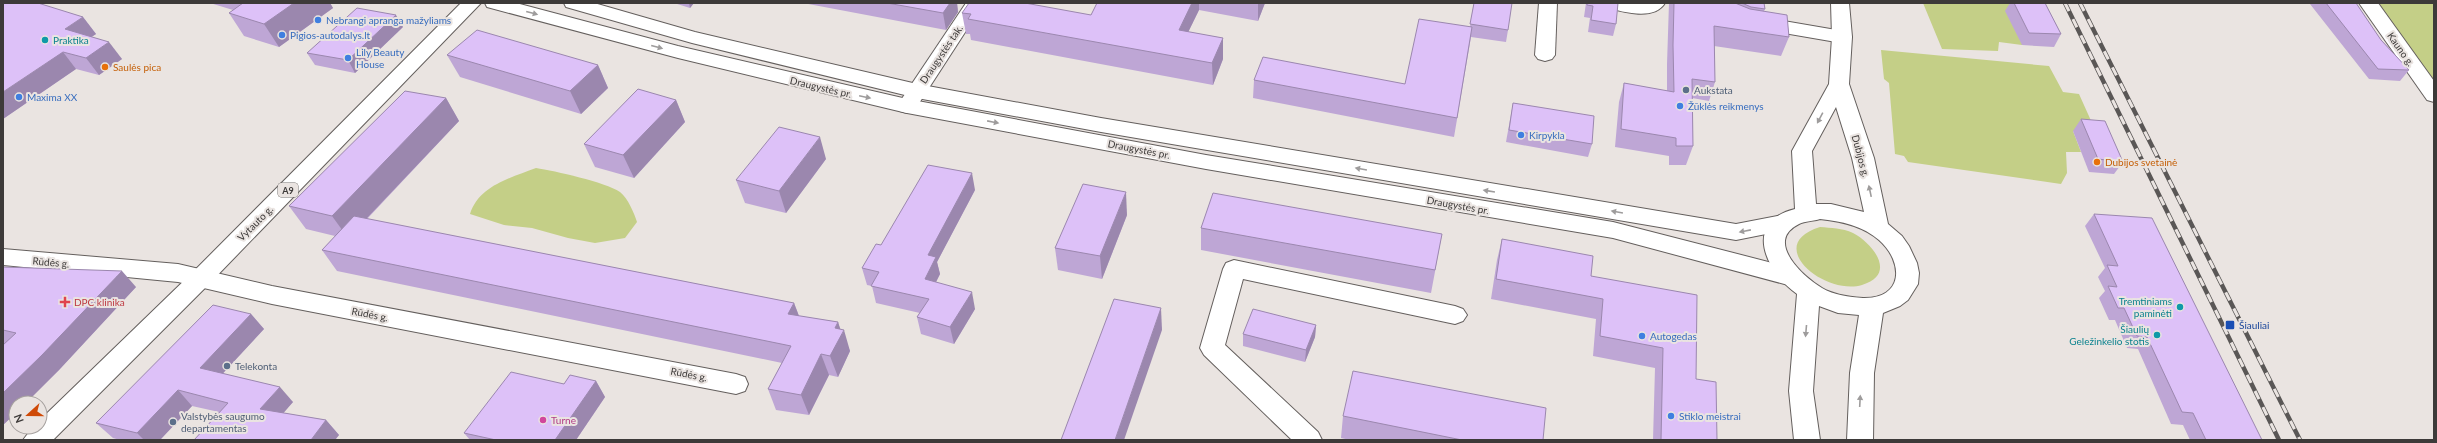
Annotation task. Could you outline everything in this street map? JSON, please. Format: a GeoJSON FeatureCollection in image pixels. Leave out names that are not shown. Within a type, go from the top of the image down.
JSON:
{"type":"FeatureCollection","features":[{"type":"Feature","properties":{"kind":"main road","name":"Vytauto g."},"geometry":{"type":"LineString","coordinates":[[36,440],[200,279],[472,3]]}},
{"type":"Feature","properties":{"kind":"main road","name":"Draugystės pr."},"geometry":{"type":"LineString","coordinates":[[494,3],[693,56],[912,98],[1214,163],[1613,230],[1788,276]]}},
{"type":"Feature","properties":{"kind":"main road","name":"Draugystės pr."},"geometry":{"type":"LineString","coordinates":[[573,3],[912,98],[1101,125],[1736,232],[1784,223]]}},
{"type":"Feature","properties":{"kind":"main road","name":"Draugystės tak."},"geometry":{"type":"LineString","coordinates":[[912,98],[975,3]]}},
{"type":"Feature","properties":{"kind":"main road"},"geometry":{"type":"LineString","coordinates":[[1545,55],[1548,3]]}},
{"type":"Feature","properties":{"kind":"main road"},"geometry":{"type":"LineString","coordinates":[[1612,3],[1649,8],[1656,3]]}},
{"type":"Feature","properties":{"kind":"main road"},"geometry":{"type":"LineString","coordinates":[[1701,3],[1714,6],[1744,20],[1842,37]]}},
{"type":"Feature","properties":{"kind":"main road","name":"Dubijos g."},"geometry":{"type":"LineString","coordinates":[[1840,3],[1842,37],[1839,84],[1863,158],[1878,229]]}},
{"type":"Feature","properties":{"kind":"main road","name":"Kauno g."},"geometry":{"type":"LineString","coordinates":[[2368,3],[2434,95]]}},
{"type":"Feature","properties":{"kind":"main road","name":"Dubijos g."},"geometry":{"type":"LineString","coordinates":[[1806,213],[1802,151],[1839,84]]}},
{"type":"Feature","properties":{"kind":"main road"},"geometry":{"type":"LineString","coordinates":[[1820,211],[1850,216],[1878,229],[1899,248],[1908,270],[1908,281],[1896,298],[1872,307],[1840,305],[1809,292],[1788,276],[1776,256],[1774,247],[1775,238],[1784,223],[1806,213],[1820,211]]}},
{"type":"Feature","properties":{"kind":"main road","name":"Rūdės g."},"geometry":{"type":"LineString","coordinates":[[3,257],[178,273],[272,295],[736,384]]}},
{"type":"Feature","properties":{"kind":"main road"},"geometry":{"type":"LineString","coordinates":[[1309,440],[1212,348],[1234,269],[1455,316]]}},
{"type":"Feature","properties":{"kind":"main road"},"geometry":{"type":"LineString","coordinates":[[1807,440],[1801,391],[1809,292]]}},
{"type":"Feature","properties":{"kind":"main road"},"geometry":{"type":"LineString","coordinates":[[1860,440],[1859,403],[1867,330],[1872,307]]}},
{"type":"Feature","properties":{"kind":"green space"},"geometry":{"type":"Polygon","coordinates":[[[1923,3],[2031,3],[2022,45],[1999,42],[1998,51],[1942,49],[1923,3]]]}},
{"type":"Feature","properties":{"kind":"green space"},"geometry":{"type":"Polygon","coordinates":[[[2368,3],[2434,3],[2434,90],[2368,3]]]}},
{"type":"Feature","properties":{"kind":"green space"},"geometry":{"type":"Polygon","coordinates":[[[1881,50],[2049,66],[2063,92],[2079,94],[2097,134],[2073,131],[2081,152],[2066,152],[2067,173],[2061,184],[1908,162],[1904,156],[1895,154],[1889,83],[1884,79],[1881,50]]]}},
{"type":"Feature","properties":{"kind":"green space"},"geometry":{"type":"Polygon","coordinates":[[[536,168],[567,174],[613,188],[620,192],[628,202],[637,222],[625,238],[595,243],[568,238],[532,228],[504,225],[470,214],[474,204],[480,196],[488,190],[497,184],[536,168]]]}},
{"type":"Feature","properties":{"kind":"green space"},"geometry":{"type":"Polygon","coordinates":[[[1820,227],[1845,230],[1853,233],[1868,244],[1878,259],[1880,267],[1878,274],[1873,280],[1862,285],[1847,286],[1832,283],[1817,276],[1805,267],[1798,256],[1797,245],[1804,235],[1820,227]]]}},
{"type":"Feature","properties":{"kind":"building"},"geometry":{"type":"Polygon","coordinates":[[[3,3],[38,3],[83,17],[65,29],[109,42],[86,58],[63,52],[3,92],[3,3]]]}},
{"type":"Feature","properties":{"kind":"building"},"geometry":{"type":"Polygon","coordinates":[[[243,3],[294,3],[264,24],[229,13],[243,3]]]}},
{"type":"Feature","properties":{"kind":"building"},"geometry":{"type":"Polygon","coordinates":[[[887,3],[950,3],[943,13],[887,3]]]}},
{"type":"Feature","properties":{"kind":"building"},"geometry":{"type":"Polygon","coordinates":[[[969,3],[1025,3],[1091,15],[1097,3],[1192,3],[1179,30],[1223,38],[1212,63],[968,19],[971,14],[962,13],[969,3]]]}},
{"type":"Feature","properties":{"kind":"building"},"geometry":{"type":"Polygon","coordinates":[[[1474,3],[1512,3],[1508,30],[1470,24],[1474,3]]]}},
{"type":"Feature","properties":{"kind":"building"},"geometry":{"type":"Polygon","coordinates":[[[1587,3],[1618,3],[1616,24],[1591,20],[1593,6],[1587,5],[1587,3]]]}},
{"type":"Feature","properties":{"kind":"building"},"geometry":{"type":"Polygon","coordinates":[[[1674,3],[1735,3],[1750,9],[1787,15],[1789,37],[1714,26],[1715,82],[1692,79],[1693,146],[1676,146],[1676,138],[1621,129],[1624,83],[1674,92],[1674,3]]]}},
{"type":"Feature","properties":{"kind":"building"},"geometry":{"type":"Polygon","coordinates":[[[1742,3],[1764,3],[1765,9],[1751,7],[1742,3]]]}},
{"type":"Feature","properties":{"kind":"building"},"geometry":{"type":"Polygon","coordinates":[[[2014,3],[2045,3],[2061,34],[2029,33],[2014,3]]]}},
{"type":"Feature","properties":{"kind":"building"},"geometry":{"type":"Polygon","coordinates":[[[2326,3],[2356,3],[2381,40],[2409,70],[2378,69],[2326,3]]]}},
{"type":"Feature","properties":{"kind":"building"},"geometry":{"type":"Polygon","coordinates":[[[357,8],[396,15],[348,60],[307,53],[357,8]]]}},
{"type":"Feature","properties":{"kind":"building"},"geometry":{"type":"Polygon","coordinates":[[[1419,19],[1472,27],[1457,118],[1254,80],[1263,57],[1405,84],[1419,19]]]}},
{"type":"Feature","properties":{"kind":"building"},"geometry":{"type":"Polygon","coordinates":[[[477,30],[598,65],[570,91],[447,55],[477,30]]]}},
{"type":"Feature","properties":{"kind":"building"},"geometry":{"type":"Polygon","coordinates":[[[638,89],[676,100],[623,155],[584,144],[638,89]]]}},
{"type":"Feature","properties":{"kind":"building"},"geometry":{"type":"Polygon","coordinates":[[[405,91],[446,98],[332,216],[289,206],[405,91]]]}},
{"type":"Feature","properties":{"kind":"building"},"geometry":{"type":"Polygon","coordinates":[[[1513,103],[1594,116],[1592,144],[1509,130],[1513,103]]]}},
{"type":"Feature","properties":{"kind":"building"},"geometry":{"type":"Polygon","coordinates":[[[2081,119],[2105,121],[2123,162],[2098,159],[2081,119]]]}},
{"type":"Feature","properties":{"kind":"building"},"geometry":{"type":"Polygon","coordinates":[[[779,127],[820,137],[779,191],[736,180],[779,127]]]}},
{"type":"Feature","properties":{"kind":"building"},"geometry":{"type":"Polygon","coordinates":[[[928,165],[972,173],[928,255],[936,257],[925,279],[972,292],[950,327],[917,317],[929,299],[871,286],[879,272],[862,268],[876,244],[881,245],[928,165]]]}},
{"type":"Feature","properties":{"kind":"building"},"geometry":{"type":"Polygon","coordinates":[[[1083,184],[1126,192],[1100,256],[1055,248],[1083,184]]]}},
{"type":"Feature","properties":{"kind":"building"},"geometry":{"type":"Polygon","coordinates":[[[1213,193],[1442,234],[1435,270],[1201,228],[1213,193]]]}},
{"type":"Feature","properties":{"kind":"building","name":"Šiaulių Geležinkelio stotis"},"geometry":{"type":"Polygon","coordinates":[[[2094,214],[2152,218],[2262,440],[2206,440],[2193,413],[2182,412],[2147,337],[2137,336],[2124,308],[2118,308],[2108,286],[2117,287],[2107,265],[2118,266],[2094,214]]]}},
{"type":"Feature","properties":{"kind":"building"},"geometry":{"type":"Polygon","coordinates":[[[354,216],[794,303],[788,314],[838,322],[835,328],[844,330],[830,356],[821,354],[801,395],[768,389],[791,346],[322,250],[354,216]]]}},
{"type":"Feature","properties":{"kind":"building"},"geometry":{"type":"Polygon","coordinates":[[[1502,239],[1593,256],[1591,276],[1697,295],[1696,379],[1716,382],[1717,440],[1661,440],[1663,348],[1600,336],[1603,299],[1496,279],[1502,239]]]}},
{"type":"Feature","properties":{"kind":"building"},"geometry":{"type":"Polygon","coordinates":[[[3,267],[122,271],[42,355],[3,393],[3,345],[16,333],[3,330],[3,267]]]}},
{"type":"Feature","properties":{"kind":"building"},"geometry":{"type":"Polygon","coordinates":[[[1114,299],[1161,308],[1115,440],[1061,440],[1114,299]]]}},
{"type":"Feature","properties":{"kind":"building"},"geometry":{"type":"Polygon","coordinates":[[[213,305],[251,314],[200,368],[280,387],[260,409],[326,420],[311,440],[194,440],[228,403],[178,390],[137,433],[96,423],[213,305]]]}},
{"type":"Feature","properties":{"kind":"building"},"geometry":{"type":"Polygon","coordinates":[[[1253,309],[1316,325],[1306,350],[1243,334],[1253,309]]]}},
{"type":"Feature","properties":{"kind":"building"},"geometry":{"type":"Polygon","coordinates":[[[1353,371],[1546,408],[1543,440],[1462,440],[1343,416],[1353,371]]]}},
{"type":"Feature","properties":{"kind":"building"},"geometry":{"type":"Polygon","coordinates":[[[511,372],[564,384],[570,375],[596,381],[555,440],[496,440],[464,433],[511,372]]]}},
{"type":"Feature","properties":{"kind":"railway"},"geometry":{"type":"LineString","coordinates":[[2065,3],[2279,440]]}},
{"type":"Feature","properties":{"kind":"railway"},"geometry":{"type":"LineString","coordinates":[[2080,3],[2300,440]]}},
{"type":"Feature","properties":{"kind":"place","name":"Nebrangi apranga mažyliams"},"geometry":{"type":"Point","coordinates":[318,20]}},
{"type":"Feature","properties":{"kind":"place","name":"Pigios-autodalys.lt"},"geometry":{"type":"Point","coordinates":[282,35]}},
{"type":"Feature","properties":{"kind":"place","name":"Praktika"},"geometry":{"type":"Point","coordinates":[45,40]}},
{"type":"Feature","properties":{"kind":"place","name":"Lily Beauty House"},"geometry":{"type":"Point","coordinates":[348,58]}},
{"type":"Feature","properties":{"kind":"place","name":"Saulės pica"},"geometry":{"type":"Point","coordinates":[105,67]}},
{"type":"Feature","properties":{"kind":"place","name":"Aukstata"},"geometry":{"type":"Point","coordinates":[1686,90]}},
{"type":"Feature","properties":{"kind":"place","name":"Maxima XX"},"geometry":{"type":"Point","coordinates":[19,97]}},
{"type":"Feature","properties":{"kind":"place","name":"Žūklės reikmenys"},"geometry":{"type":"Point","coordinates":[1680,106]}},
{"type":"Feature","properties":{"kind":"place","name":"Kirpykla"},"geometry":{"type":"Point","coordinates":[1521,135]}},
{"type":"Feature","properties":{"kind":"place","name":"Dubijos svetainė"},"geometry":{"type":"Point","coordinates":[2097,162]}},
{"type":"Feature","properties":{"kind":"place","name":"DPC klinika"},"geometry":{"type":"Point","coordinates":[65,302]}},
{"type":"Feature","properties":{"kind":"place","name":"Tremtiniams paminėti"},"geometry":{"type":"Point","coordinates":[2180,307]}},
{"type":"Feature","properties":{"kind":"place","name":"Šiauliai"},"geometry":{"type":"Point","coordinates":[2230,325]}},
{"type":"Feature","properties":{"kind":"place","name":"Šiaulių Geležinkelio stotis"},"geometry":{"type":"Point","coordinates":[2157,335]}},
{"type":"Feature","properties":{"kind":"place","name":"Autogedas"},"geometry":{"type":"Point","coordinates":[1642,336]}},
{"type":"Feature","properties":{"kind":"place","name":"Telekonta"},"geometry":{"type":"Point","coordinates":[227,366]}},
{"type":"Feature","properties":{"kind":"place","name":"Stiklo meistrai"},"geometry":{"type":"Point","coordinates":[1671,416]}},
{"type":"Feature","properties":{"kind":"place","name":"Turne"},"geometry":{"type":"Point","coordinates":[543,420]}},
{"type":"Feature","properties":{"kind":"place","name":"Valstybės saugumo departamentas"},"geometry":{"type":"Point","coordinates":[173,422]}}]}
